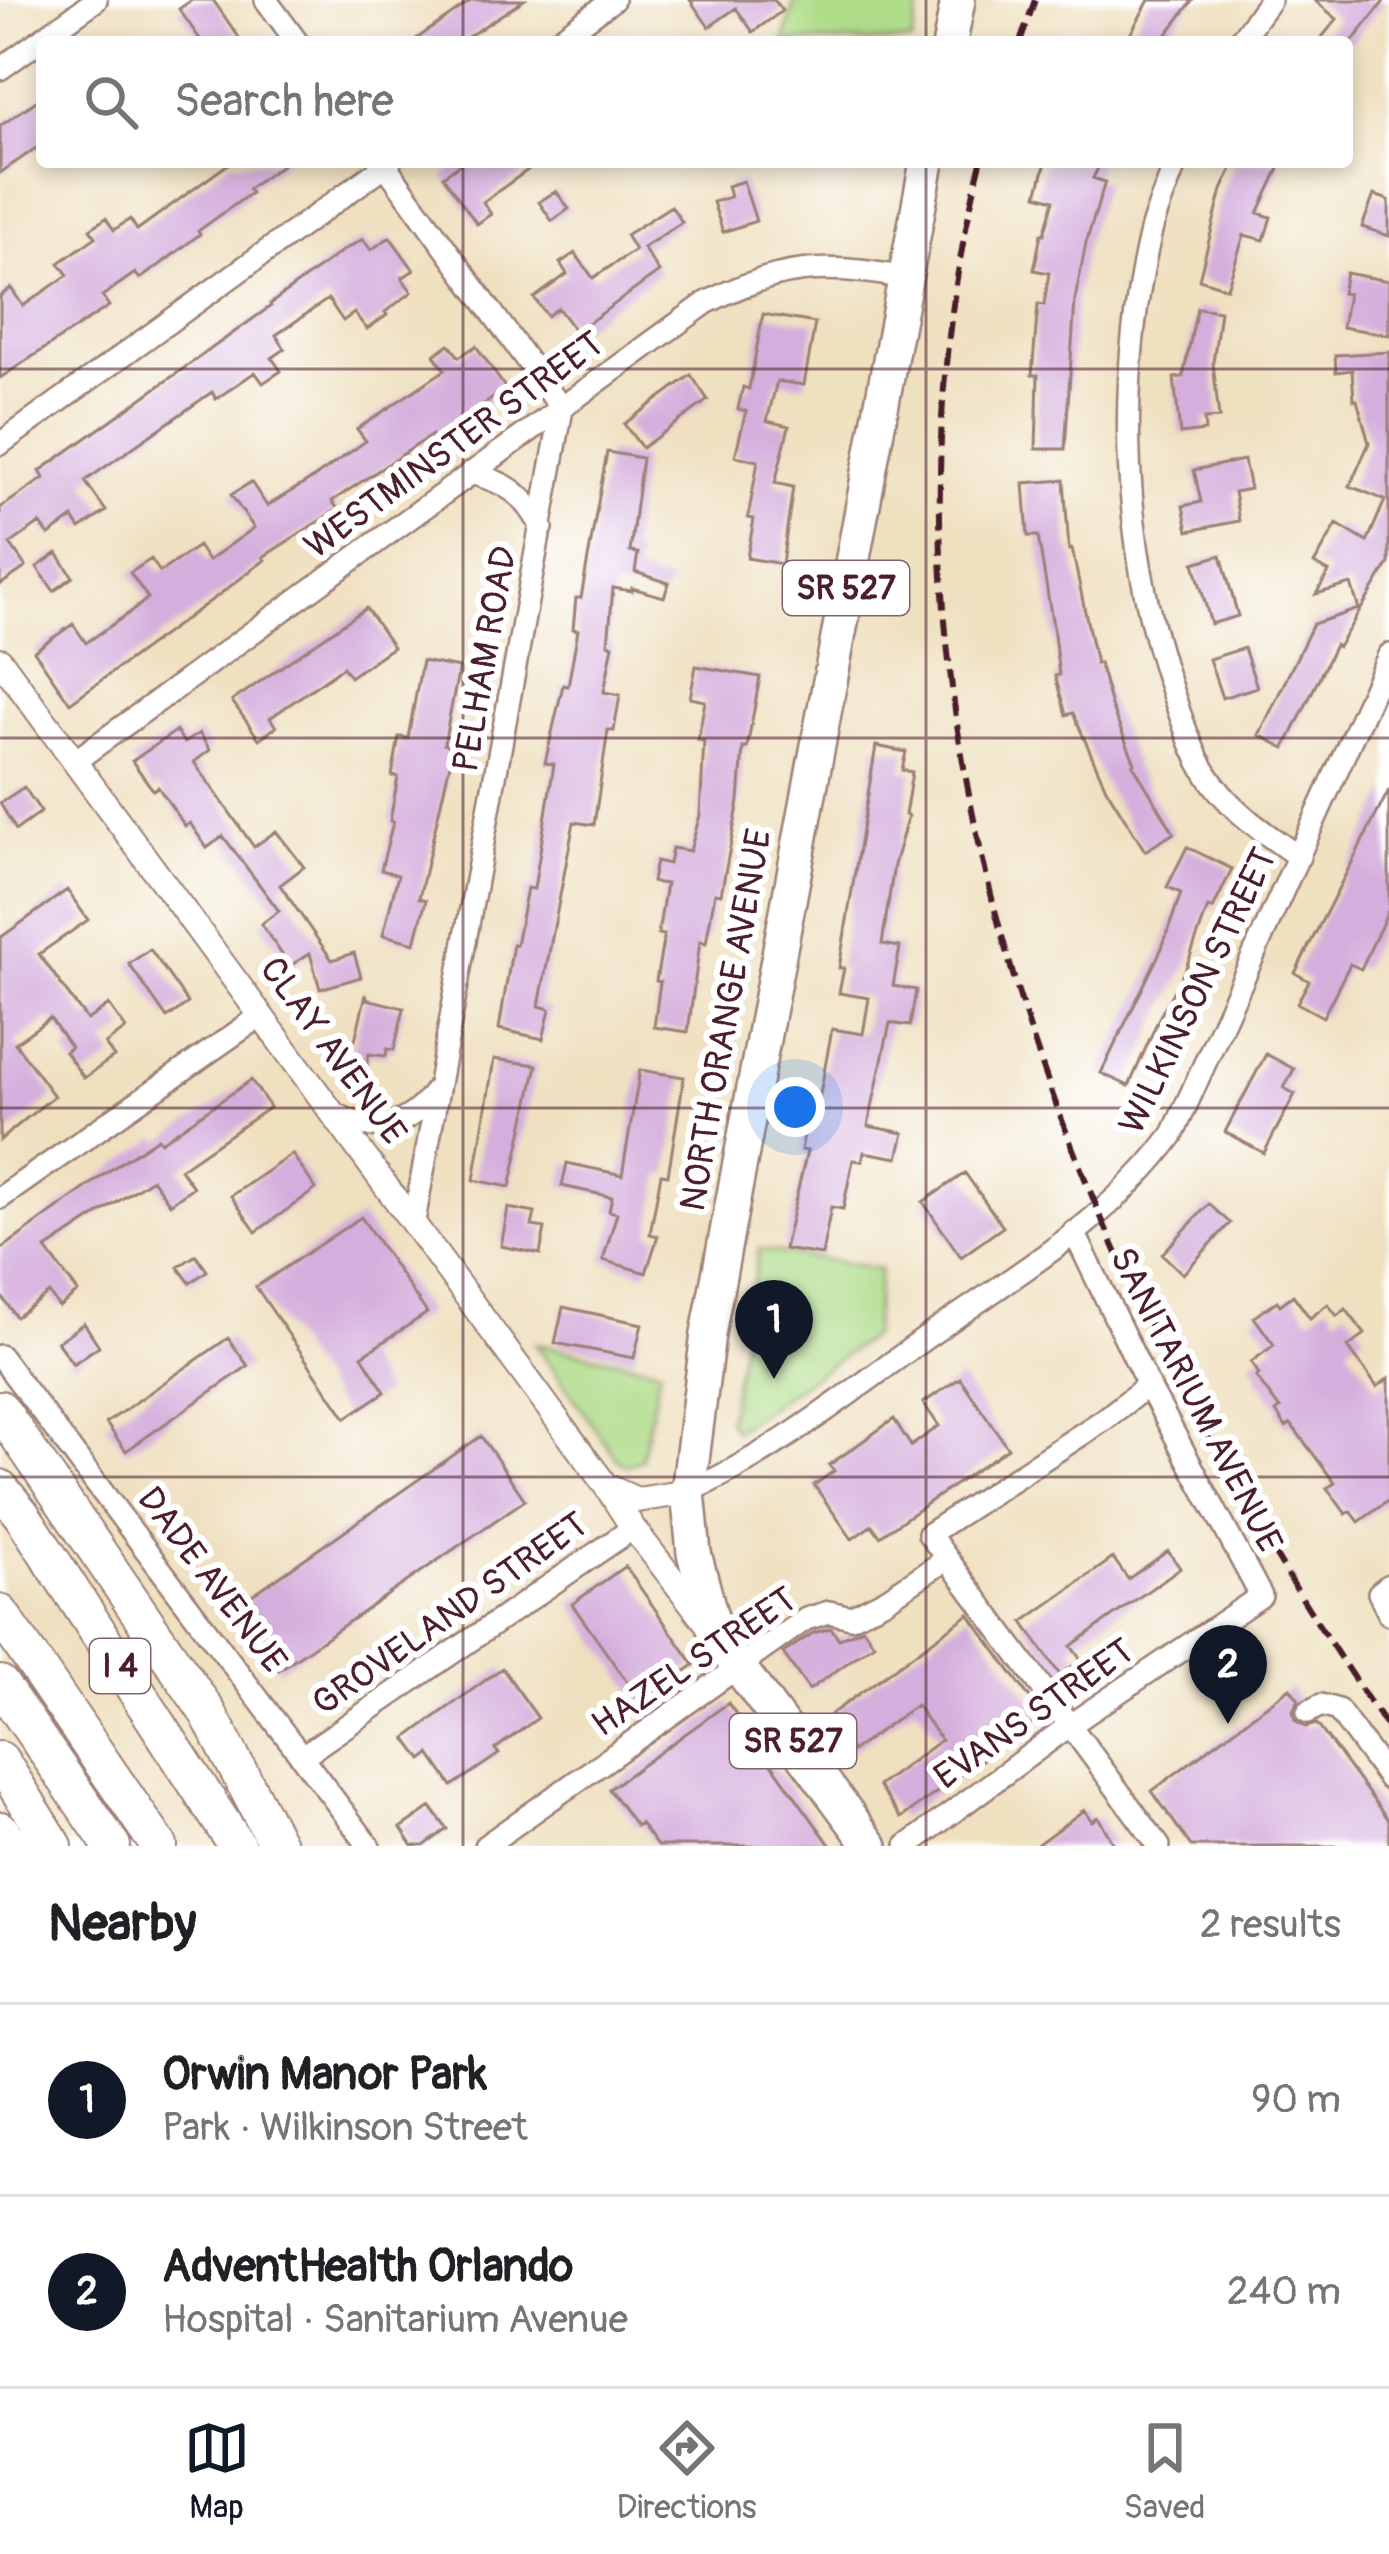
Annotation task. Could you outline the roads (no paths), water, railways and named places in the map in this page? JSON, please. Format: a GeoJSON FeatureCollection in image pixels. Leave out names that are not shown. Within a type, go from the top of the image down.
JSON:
{"type":"FeatureCollection","features":[{"type":"Feature","properties":{"kind":"highway"},"geometry":{"type":"LineString","coordinates":[[0,1408],[208,1713],[278,1846]]}},
{"type":"Feature","properties":{"kind":"highway","name":"I 4"},"geometry":{"type":"LineString","coordinates":[[0,1488],[237,1846]]}},
{"type":"Feature","properties":{"kind":"highway"},"geometry":{"type":"LineString","coordinates":[[0,1613],[159,1846]]}},
{"type":"Feature","properties":{"kind":"highway"},"geometry":{"type":"LineString","coordinates":[[0,1684],[112,1846]]}},
{"type":"Feature","properties":{"kind":"highway"},"geometry":{"type":"LineString","coordinates":[[0,1760],[54,1846]]}},
{"type":"Feature","properties":{"kind":"highway"},"geometry":{"type":"LineString","coordinates":[[0,1830],[13,1846]]}},
{"type":"Feature","properties":{"kind":"main road"},"geometry":{"type":"LineString","coordinates":[[951,36],[958,0]]}},
{"type":"Feature","properties":{"kind":"main road","name":"NORTH ORANGE AVENUE"},"geometry":{"type":"LineString","coordinates":[[871,1846],[716,1636],[694,1552],[688,1492],[708,1334],[926,168]]}},
{"type":"Feature","properties":{"kind":"street"},"geometry":{"type":"LineString","coordinates":[[46,36],[96,0]]}},
{"type":"Feature","properties":{"kind":"street"},"geometry":{"type":"LineString","coordinates":[[266,0],[293,36]]}},
{"type":"Feature","properties":{"kind":"street"},"geometry":{"type":"LineString","coordinates":[[563,36],[613,0]]}},
{"type":"Feature","properties":{"kind":"street"},"geometry":{"type":"LineString","coordinates":[[1243,36],[1270,0]]}},
{"type":"Feature","properties":{"kind":"street"},"geometry":{"type":"LineString","coordinates":[[0,69],[36,43]]}},
{"type":"Feature","properties":{"kind":"street"},"geometry":{"type":"LineString","coordinates":[[0,444],[379,168]]}},
{"type":"Feature","properties":{"kind":"street"},"geometry":{"type":"LineString","coordinates":[[390,168],[562,409]]}},
{"type":"Feature","properties":{"kind":"street"},"geometry":{"type":"LineString","coordinates":[[1174,168],[1152,230],[1130,362],[1128,454],[1139,551],[1158,651],[1190,742],[1214,786],[1256,826],[1299,857]]}},
{"type":"Feature","properties":{"kind":"street","name":"WESTMINSTER STREET"},"geometry":{"type":"LineString","coordinates":[[74,761],[706,302],[745,282],[794,270],[837,267],[904,278]]}},
{"type":"Feature","properties":{"kind":"street","name":"PELHAM ROAD"},"geometry":{"type":"LineString","coordinates":[[414,1221],[562,409]]}},
{"type":"Feature","properties":{"kind":"street"},"geometry":{"type":"LineString","coordinates":[[470,473],[516,490],[542,529]]}},
{"type":"Feature","properties":{"kind":"street","name":"WILKINSON STREET"},"geometry":{"type":"LineString","coordinates":[[688,1492],[783,1440],[1124,1193],[1173,1134],[1389,656]]}},
{"type":"Feature","properties":{"kind":"street","name":"CLAY AVENUE"},"geometry":{"type":"LineString","coordinates":[[0,661],[716,1636]]}},
{"type":"Feature","properties":{"kind":"street"},"geometry":{"type":"LineString","coordinates":[[0,1198],[262,1015]]}},
{"type":"Feature","properties":{"kind":"street"},"geometry":{"type":"LineString","coordinates":[[334,1113],[369,1127],[400,1124],[421,1111],[439,1086]]}},
{"type":"Feature","properties":{"kind":"street","name":"SANITARIUM AVENUE"},"geometry":{"type":"LineString","coordinates":[[1074,1232],[1148,1385],[1261,1596]]}},
{"type":"Feature","properties":{"kind":"street","name":"DADE AVENUE"},"geometry":{"type":"LineString","coordinates":[[0,1356],[369,1846]]}},
{"type":"Feature","properties":{"kind":"street"},"geometry":{"type":"LineString","coordinates":[[1148,1385],[1105,1419],[929,1534],[1159,1846]]}},
{"type":"Feature","properties":{"kind":"street"},"geometry":{"type":"LineString","coordinates":[[606,1486],[637,1500],[688,1492]]}},
{"type":"Feature","properties":{"kind":"street","name":"GROVELAND STREET"},"geometry":{"type":"LineString","coordinates":[[304,1755],[633,1528]]}},
{"type":"Feature","properties":{"kind":"street","name":"HAZEL STREET"},"geometry":{"type":"LineString","coordinates":[[485,1846],[806,1619],[829,1612],[851,1617],[947,1559]]}},
{"type":"Feature","properties":{"kind":"street","name":"EVANS STREET"},"geometry":{"type":"LineString","coordinates":[[907,1846],[1070,1725],[1261,1596]]}},
{"type":"Feature","properties":{"kind":"street"},"geometry":{"type":"LineString","coordinates":[[1308,1712],[1321,1705],[1338,1710],[1389,1779]]}},
{"type":"Feature","properties":{"kind":"railway"},"geometry":{"type":"LineString","coordinates":[[1022,36],[1035,0]]}},
{"type":"Feature","properties":{"kind":"railway"},"geometry":{"type":"LineString","coordinates":[[980,168],[946,369],[942,576],[967,782],[1016,984],[1086,1182],[1174,1373],[1276,1557],[1389,1730]]}},
{"type":"Feature","properties":{"kind":"place","name":"Orwin Manor Park"},"geometry":{"type":"Point","coordinates":[774,1379]}},
{"type":"Feature","properties":{"kind":"place","name":"AdventHealth Orlando"},"geometry":{"type":"Point","coordinates":[1228,1724]}}]}
